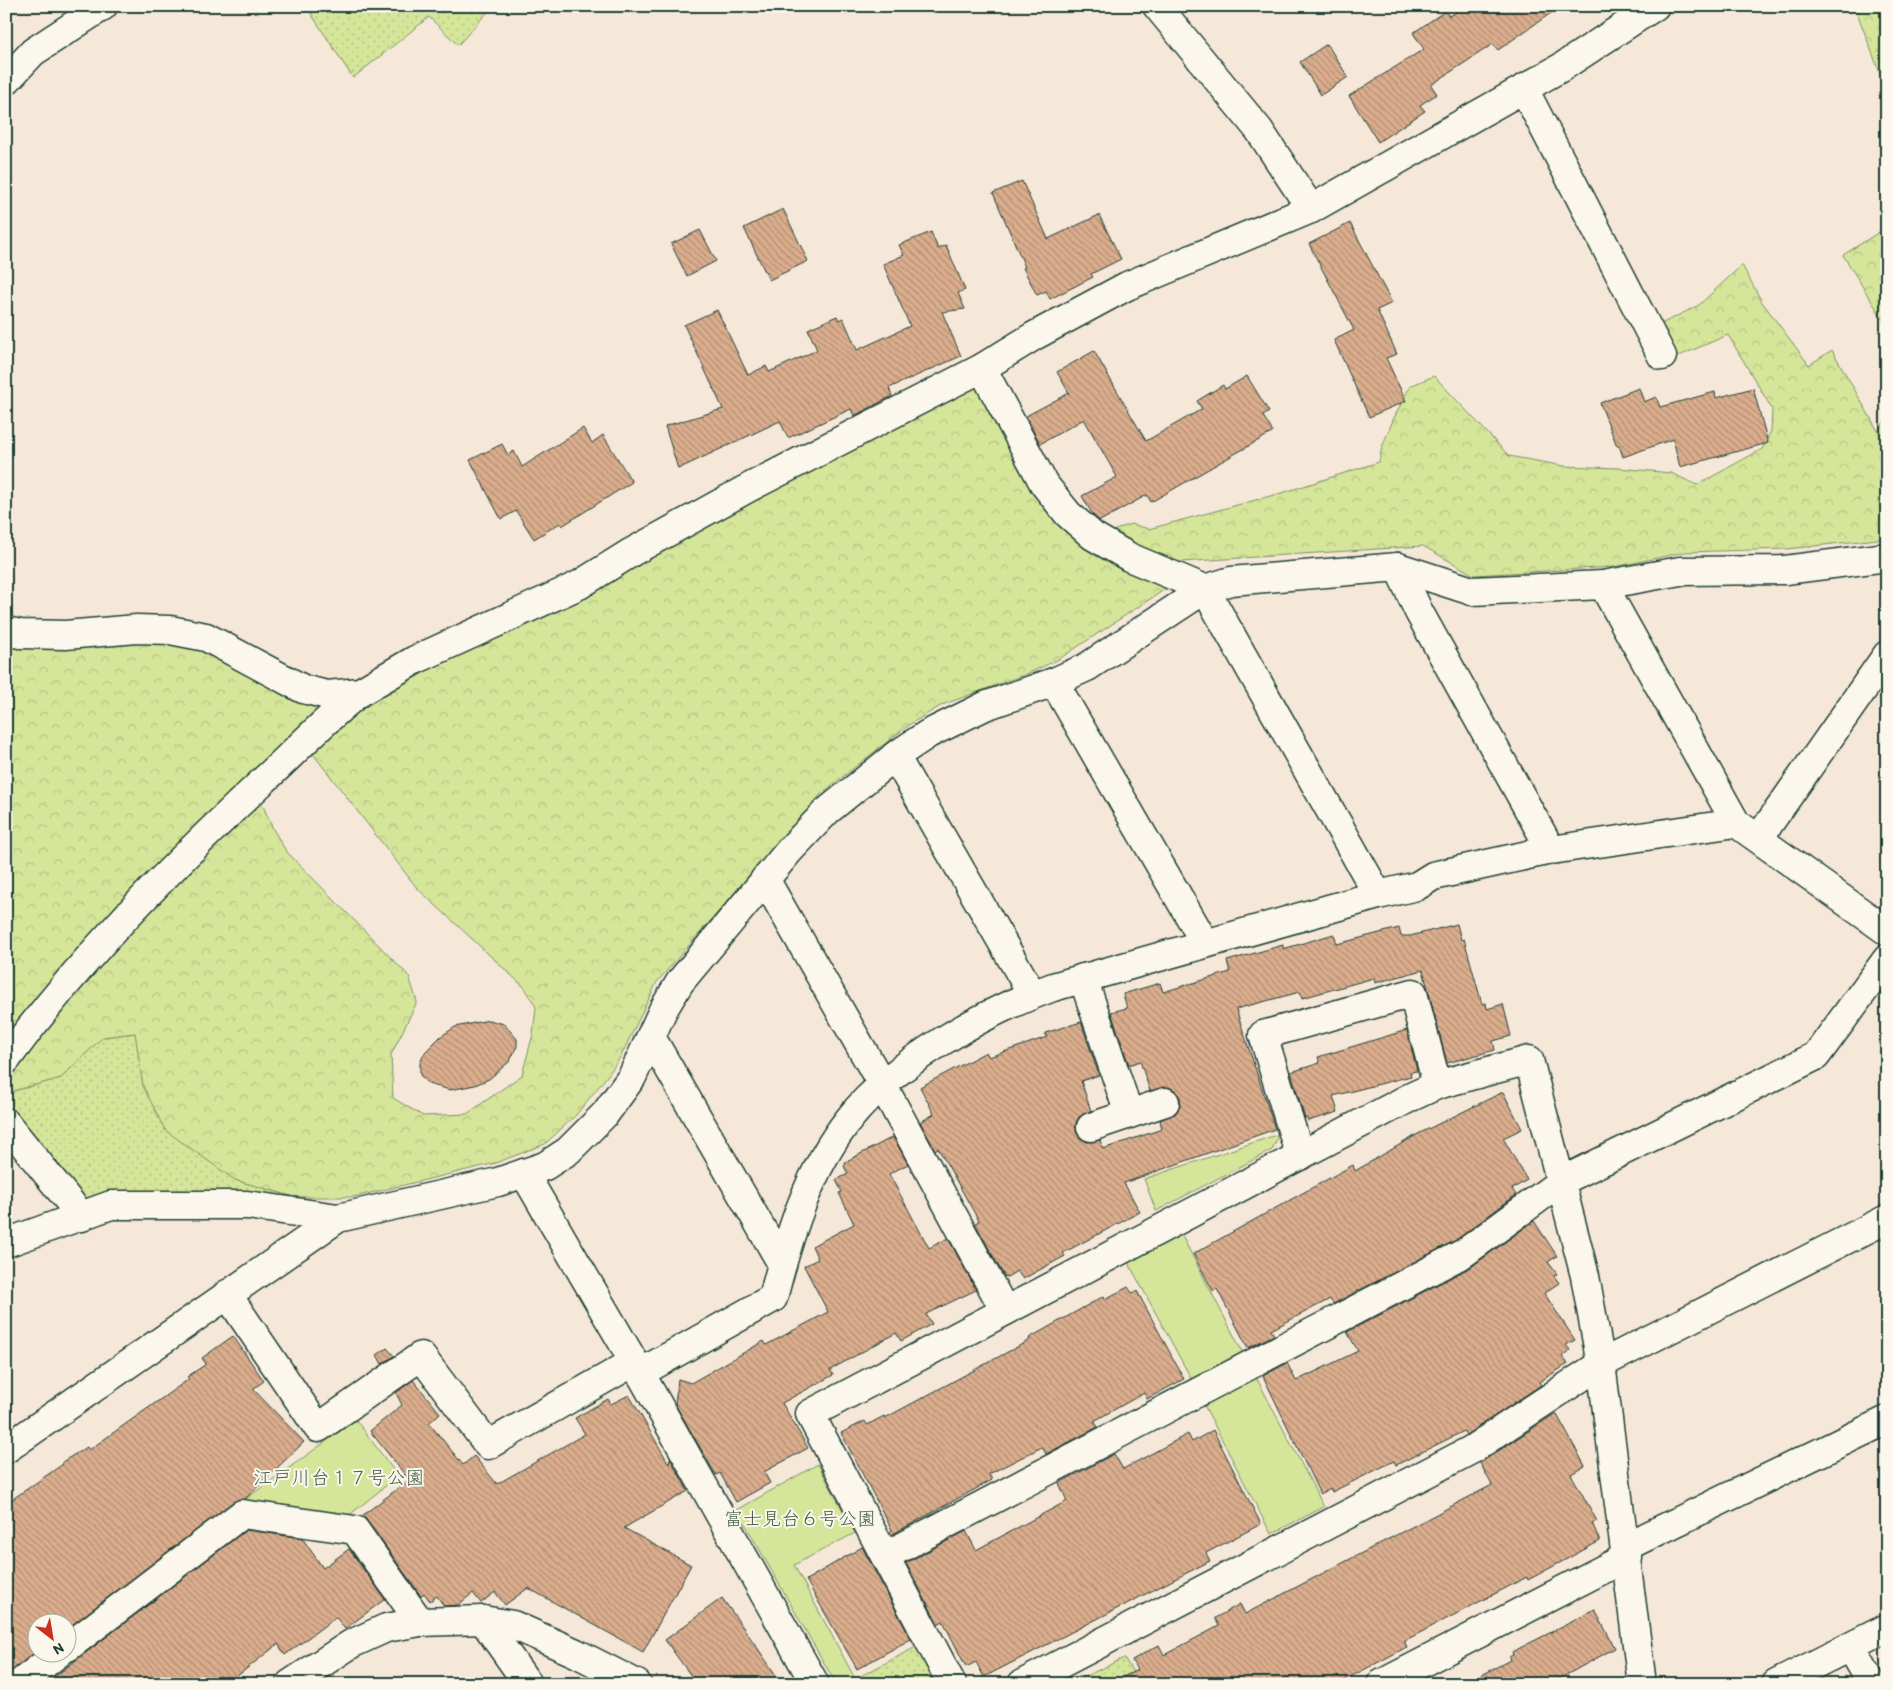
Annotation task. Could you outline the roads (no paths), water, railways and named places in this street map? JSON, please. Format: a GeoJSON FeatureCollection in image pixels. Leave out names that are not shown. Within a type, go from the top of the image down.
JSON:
{"type":"FeatureCollection","features":[{"type":"Feature","properties":{"kind":"street"},"geometry":{"type":"LineString","coordinates":[[6,81],[33,52],[103,6]]}},
{"type":"Feature","properties":{"kind":"street"},"geometry":{"type":"LineString","coordinates":[[1157,6],[1259,130],[1310,209]]}},
{"type":"Feature","properties":{"kind":"street"},"geometry":{"type":"LineString","coordinates":[[6,1060],[40,1013],[76,970],[196,843],[306,742],[332,714],[360,692],[415,660],[579,585],[632,552],[750,487],[982,368],[1034,336],[1127,286],[1310,209],[1562,68],[1655,6]]}},
{"type":"Feature","properties":{"kind":"street"},"geometry":{"type":"LineString","coordinates":[[1524,89],[1662,356]]}},
{"type":"Feature","properties":{"kind":"street"},"geometry":{"type":"LineString","coordinates":[[982,368],[1044,484],[1068,514],[1093,536],[1129,557],[1205,589],[1378,894]]}},
{"type":"Feature","properties":{"kind":"street"},"geometry":{"type":"LineString","coordinates":[[6,1243],[111,1205],[247,1206],[338,1218],[444,1196],[498,1182],[545,1166],[568,1151],[605,1114],[632,1077],[680,982],[765,879],[826,812],[895,756],[928,734],[985,706],[1054,682],[1087,667],[1205,589],[1231,581],[1398,567],[1472,591],[1603,585],[1680,571],[1785,570],[1887,557]]}},
{"type":"Feature","properties":{"kind":"street"},"geometry":{"type":"LineString","coordinates":[[1398,567],[1419,612],[1551,850]]}},
{"type":"Feature","properties":{"kind":"street"},"geometry":{"type":"LineString","coordinates":[[1603,585],[1736,823],[1887,931]]}},
{"type":"Feature","properties":{"kind":"street"},"geometry":{"type":"LineString","coordinates":[[6,631],[20,634],[65,635],[137,629],[170,630],[206,636],[303,689],[326,696],[360,692]]}},
{"type":"Feature","properties":{"kind":"street"},"geometry":{"type":"LineString","coordinates":[[1759,838],[1887,656]]}},
{"type":"Feature","properties":{"kind":"street"},"geometry":{"type":"LineString","coordinates":[[1054,682],[1205,943]]}},
{"type":"Feature","properties":{"kind":"street"},"geometry":{"type":"LineString","coordinates":[[895,756],[1032,994]]}},
{"type":"Feature","properties":{"kind":"street"},"geometry":{"type":"LineString","coordinates":[[227,1294],[318,1428],[422,1356],[488,1445],[773,1298],[806,1191],[823,1159],[850,1117],[917,1058],[1032,994],[1378,894],[1418,886],[1433,876],[1551,850],[1736,823]]}},
{"type":"Feature","properties":{"kind":"street"},"geometry":{"type":"LineString","coordinates":[[765,879],[883,1086],[1005,1311]]}},
{"type":"Feature","properties":{"kind":"street"},"geometry":{"type":"LineString","coordinates":[[885,1556],[1464,1253],[1562,1181],[1816,1056],[1887,959]]}},
{"type":"Feature","properties":{"kind":"street"},"geometry":{"type":"LineString","coordinates":[[1083,978],[1129,1114]]}},
{"type":"Feature","properties":{"kind":"street"},"geometry":{"type":"LineString","coordinates":[[1300,1156],[1263,1035],[1413,993],[1437,1085]]}},
{"type":"Feature","properties":{"kind":"street"},"geometry":{"type":"LineString","coordinates":[[651,1037],[782,1264]]}},
{"type":"Feature","properties":{"kind":"street"},"geometry":{"type":"LineString","coordinates":[[952,1684],[810,1414],[1151,1232],[1437,1085],[1529,1060],[1562,1181],[1585,1276],[1601,1364],[1642,1684]]}},
{"type":"Feature","properties":{"kind":"street"},"geometry":{"type":"LineString","coordinates":[[1091,1126],[1165,1102]]}},
{"type":"Feature","properties":{"kind":"street"},"geometry":{"type":"LineString","coordinates":[[6,1123],[82,1216]]}},
{"type":"Feature","properties":{"kind":"street"},"geometry":{"type":"LineString","coordinates":[[524,1173],[637,1368],[815,1684]]}},
{"type":"Feature","properties":{"kind":"street"},"geometry":{"type":"LineString","coordinates":[[6,1449],[338,1218]]}},
{"type":"Feature","properties":{"kind":"street"},"geometry":{"type":"LineString","coordinates":[[1022,1684],[1471,1450],[1601,1364],[1887,1219]]}},
{"type":"Feature","properties":{"kind":"street"},"geometry":{"type":"LineString","coordinates":[[1381,1684],[1626,1552],[1887,1420]]}},
{"type":"Feature","properties":{"kind":"street"},"geometry":{"type":"LineString","coordinates":[[78,1639],[242,1514],[355,1530],[420,1622]]}},
{"type":"Feature","properties":{"kind":"street"},"geometry":{"type":"LineString","coordinates":[[484,1620],[528,1684]]}},
{"type":"Feature","properties":{"kind":"street"},"geometry":{"type":"LineString","coordinates":[[290,1684],[327,1658],[368,1635],[386,1628],[420,1622],[484,1620],[513,1625],[576,1652],[637,1684]]}},
{"type":"Feature","properties":{"kind":"street"},"geometry":{"type":"LineString","coordinates":[[1776,1684],[1887,1628]]}},
{"type":"Feature","properties":{"kind":"street"},"geometry":{"type":"LineString","coordinates":[[1850,1647],[1871,1684]]}},
{"type":"Feature","properties":{"kind":"street"},"geometry":{"type":"LineString","coordinates":[[19,1684],[47,1662]]}},
{"type":"Feature","properties":{"kind":"park label","name":"江戸川台１７号公園"},"geometry":{"type":"Point","coordinates":[339,1477]}},
{"type":"Feature","properties":{"kind":"park label","name":"富士見台６号公園"},"geometry":{"type":"Point","coordinates":[800,1518]}}]}
